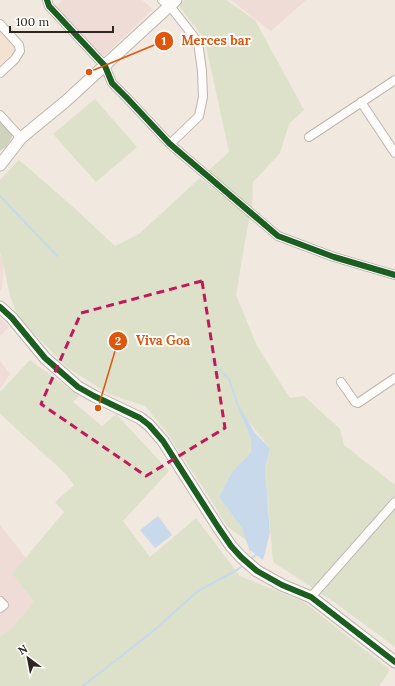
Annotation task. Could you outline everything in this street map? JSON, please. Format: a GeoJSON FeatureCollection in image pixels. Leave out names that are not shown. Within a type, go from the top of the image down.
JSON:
{"type":"FeatureCollection","features":[{"type":"Feature","properties":{"kind":"street"},"geometry":{"type":"LineString","coordinates":[[48,0],[49,6],[104,66],[112,83],[170,144],[278,236],[334,257],[395,276]]}},
{"type":"Feature","properties":{"kind":"street"},"geometry":{"type":"LineString","coordinates":[[0,165],[21,138],[66,101],[169,2],[198,42],[204,97],[199,116],[170,144]]}},
{"type":"Feature","properties":{"kind":"street"},"geometry":{"type":"LineString","coordinates":[[0,24],[18,44],[20,51],[15,59],[0,73]]}},
{"type":"Feature","properties":{"kind":"street"},"geometry":{"type":"LineString","coordinates":[[309,137],[395,80]]}},
{"type":"Feature","properties":{"kind":"street"},"geometry":{"type":"LineString","coordinates":[[362,102],[395,153]]}},
{"type":"Feature","properties":{"kind":"street"},"geometry":{"type":"LineString","coordinates":[[0,115],[21,138]]}},
{"type":"Feature","properties":{"kind":"street"},"geometry":{"type":"LineString","coordinates":[[0,308],[12,318],[45,358],[78,387],[140,418],[149,425],[162,441],[231,546],[257,571],[282,585],[311,597],[395,662]]}},
{"type":"Feature","properties":{"kind":"street"},"geometry":{"type":"LineString","coordinates":[[341,382],[355,402],[358,403],[395,378]]}},
{"type":"Feature","properties":{"kind":"street"},"geometry":{"type":"LineString","coordinates":[[311,597],[395,502]]}},
{"type":"Feature","properties":{"kind":"street"},"geometry":{"type":"LineString","coordinates":[[0,601],[4,605],[0,608]]}},
{"type":"Feature","properties":{"kind":"highlighted area"},"geometry":{"type":"Polygon","coordinates":[[[202,281],[225,428],[146,476],[41,404],[81,313],[202,281]]]}},
{"type":"Feature","properties":{"kind":"shaded area"},"geometry":{"type":"Polygon","coordinates":[[[63,0],[142,0],[153,9],[100,60],[54,8],[63,0]]]}},
{"type":"Feature","properties":{"kind":"shaded area"},"geometry":{"type":"Polygon","coordinates":[[[231,0],[306,0],[271,31],[231,0]]]}},
{"type":"Feature","properties":{"kind":"shaded area"},"geometry":{"type":"Polygon","coordinates":[[[3,30],[14,44],[16,50],[0,65],[0,32],[3,30]]]}},
{"type":"Feature","properties":{"kind":"shaded area"},"geometry":{"type":"Polygon","coordinates":[[[0,255],[4,259],[2,287],[0,291],[0,255]]]}},
{"type":"Feature","properties":{"kind":"shaded area"},"geometry":{"type":"Polygon","coordinates":[[[0,318],[9,327],[0,336],[0,318]]]}},
{"type":"Feature","properties":{"kind":"shaded area"},"geometry":{"type":"Polygon","coordinates":[[[0,361],[10,374],[0,389],[0,361]]]}},
{"type":"Feature","properties":{"kind":"shaded area"},"geometry":{"type":"Polygon","coordinates":[[[0,525],[26,558],[12,574],[34,601],[11,629],[0,636],[0,525]]]}},
{"type":"Feature","properties":{"kind":"green space"},"geometry":{"type":"Polygon","coordinates":[[[185,0],[226,0],[255,20],[304,110],[289,124],[280,153],[253,182],[252,208],[208,171],[229,152],[204,38],[179,6],[185,0]]]}},
{"type":"Feature","properties":{"kind":"green space"},"geometry":{"type":"Polygon","coordinates":[[[95,99],[137,147],[96,182],[53,134],[95,99]]]}},
{"type":"Feature","properties":{"kind":"green space"},"geometry":{"type":"Polygon","coordinates":[[[0,117],[14,133],[7,146],[0,151],[0,117]]]}},
{"type":"Feature","properties":{"kind":"green space"},"geometry":{"type":"Polygon","coordinates":[[[19,160],[115,246],[139,234],[200,178],[250,217],[236,295],[257,346],[290,398],[304,396],[340,429],[344,445],[395,485],[395,647],[334,602],[273,562],[265,468],[270,448],[241,412],[251,439],[251,452],[232,472],[219,497],[242,528],[247,541],[227,526],[165,430],[145,406],[109,394],[68,368],[18,317],[10,296],[0,253],[0,180],[19,160]]]}},
{"type":"Feature","properties":{"kind":"green space"},"geometry":{"type":"Polygon","coordinates":[[[30,360],[79,396],[73,402],[102,426],[116,414],[169,471],[123,521],[150,557],[196,518],[240,576],[304,602],[390,670],[379,686],[0,686],[0,636],[11,629],[34,601],[12,574],[64,512],[55,502],[74,485],[66,474],[0,414],[0,392],[30,360]]]}},
{"type":"Feature","properties":{"kind":"water"},"geometry":{"type":"Polygon","coordinates":[[[232,393],[255,433],[270,448],[265,468],[270,533],[263,560],[250,550],[250,552],[242,528],[219,497],[232,472],[251,452],[251,439],[232,393]]]}},
{"type":"Feature","properties":{"kind":"water"},"geometry":{"type":"Polygon","coordinates":[[[158,516],[172,535],[155,548],[140,530],[158,516]]]}},
{"type":"Feature","properties":{"kind":"waterway"},"geometry":{"type":"LineString","coordinates":[[0,196],[57,256]]}},
{"type":"Feature","properties":{"kind":"waterway"},"geometry":{"type":"LineString","coordinates":[[211,361],[229,379],[237,403]]}},
{"type":"Feature","properties":{"kind":"waterway"},"geometry":{"type":"LineString","coordinates":[[250,560],[257,554]]}},
{"type":"Feature","properties":{"kind":"waterway"},"geometry":{"type":"LineString","coordinates":[[83,686],[152,632],[198,591],[237,570],[245,564]]}},
{"type":"Feature","properties":{"kind":"cycle path"},"geometry":{"type":"LineString","coordinates":[[47,0],[49,6],[105,66],[112,83],[170,144],[278,236],[334,257],[395,275]]}},
{"type":"Feature","properties":{"kind":"cycle path"},"geometry":{"type":"LineString","coordinates":[[0,307],[12,318],[45,358],[78,387],[140,418],[149,425],[163,441],[218,527],[231,546],[241,557],[257,571],[282,585],[311,597],[395,662]]}},
{"type":"Feature","properties":{"kind":"place","name":"Merces bar"},"geometry":{"type":"Point","coordinates":[89,72]}},
{"type":"Feature","properties":{"kind":"place","name":"Viva Goa"},"geometry":{"type":"Point","coordinates":[98,408]}}]}
